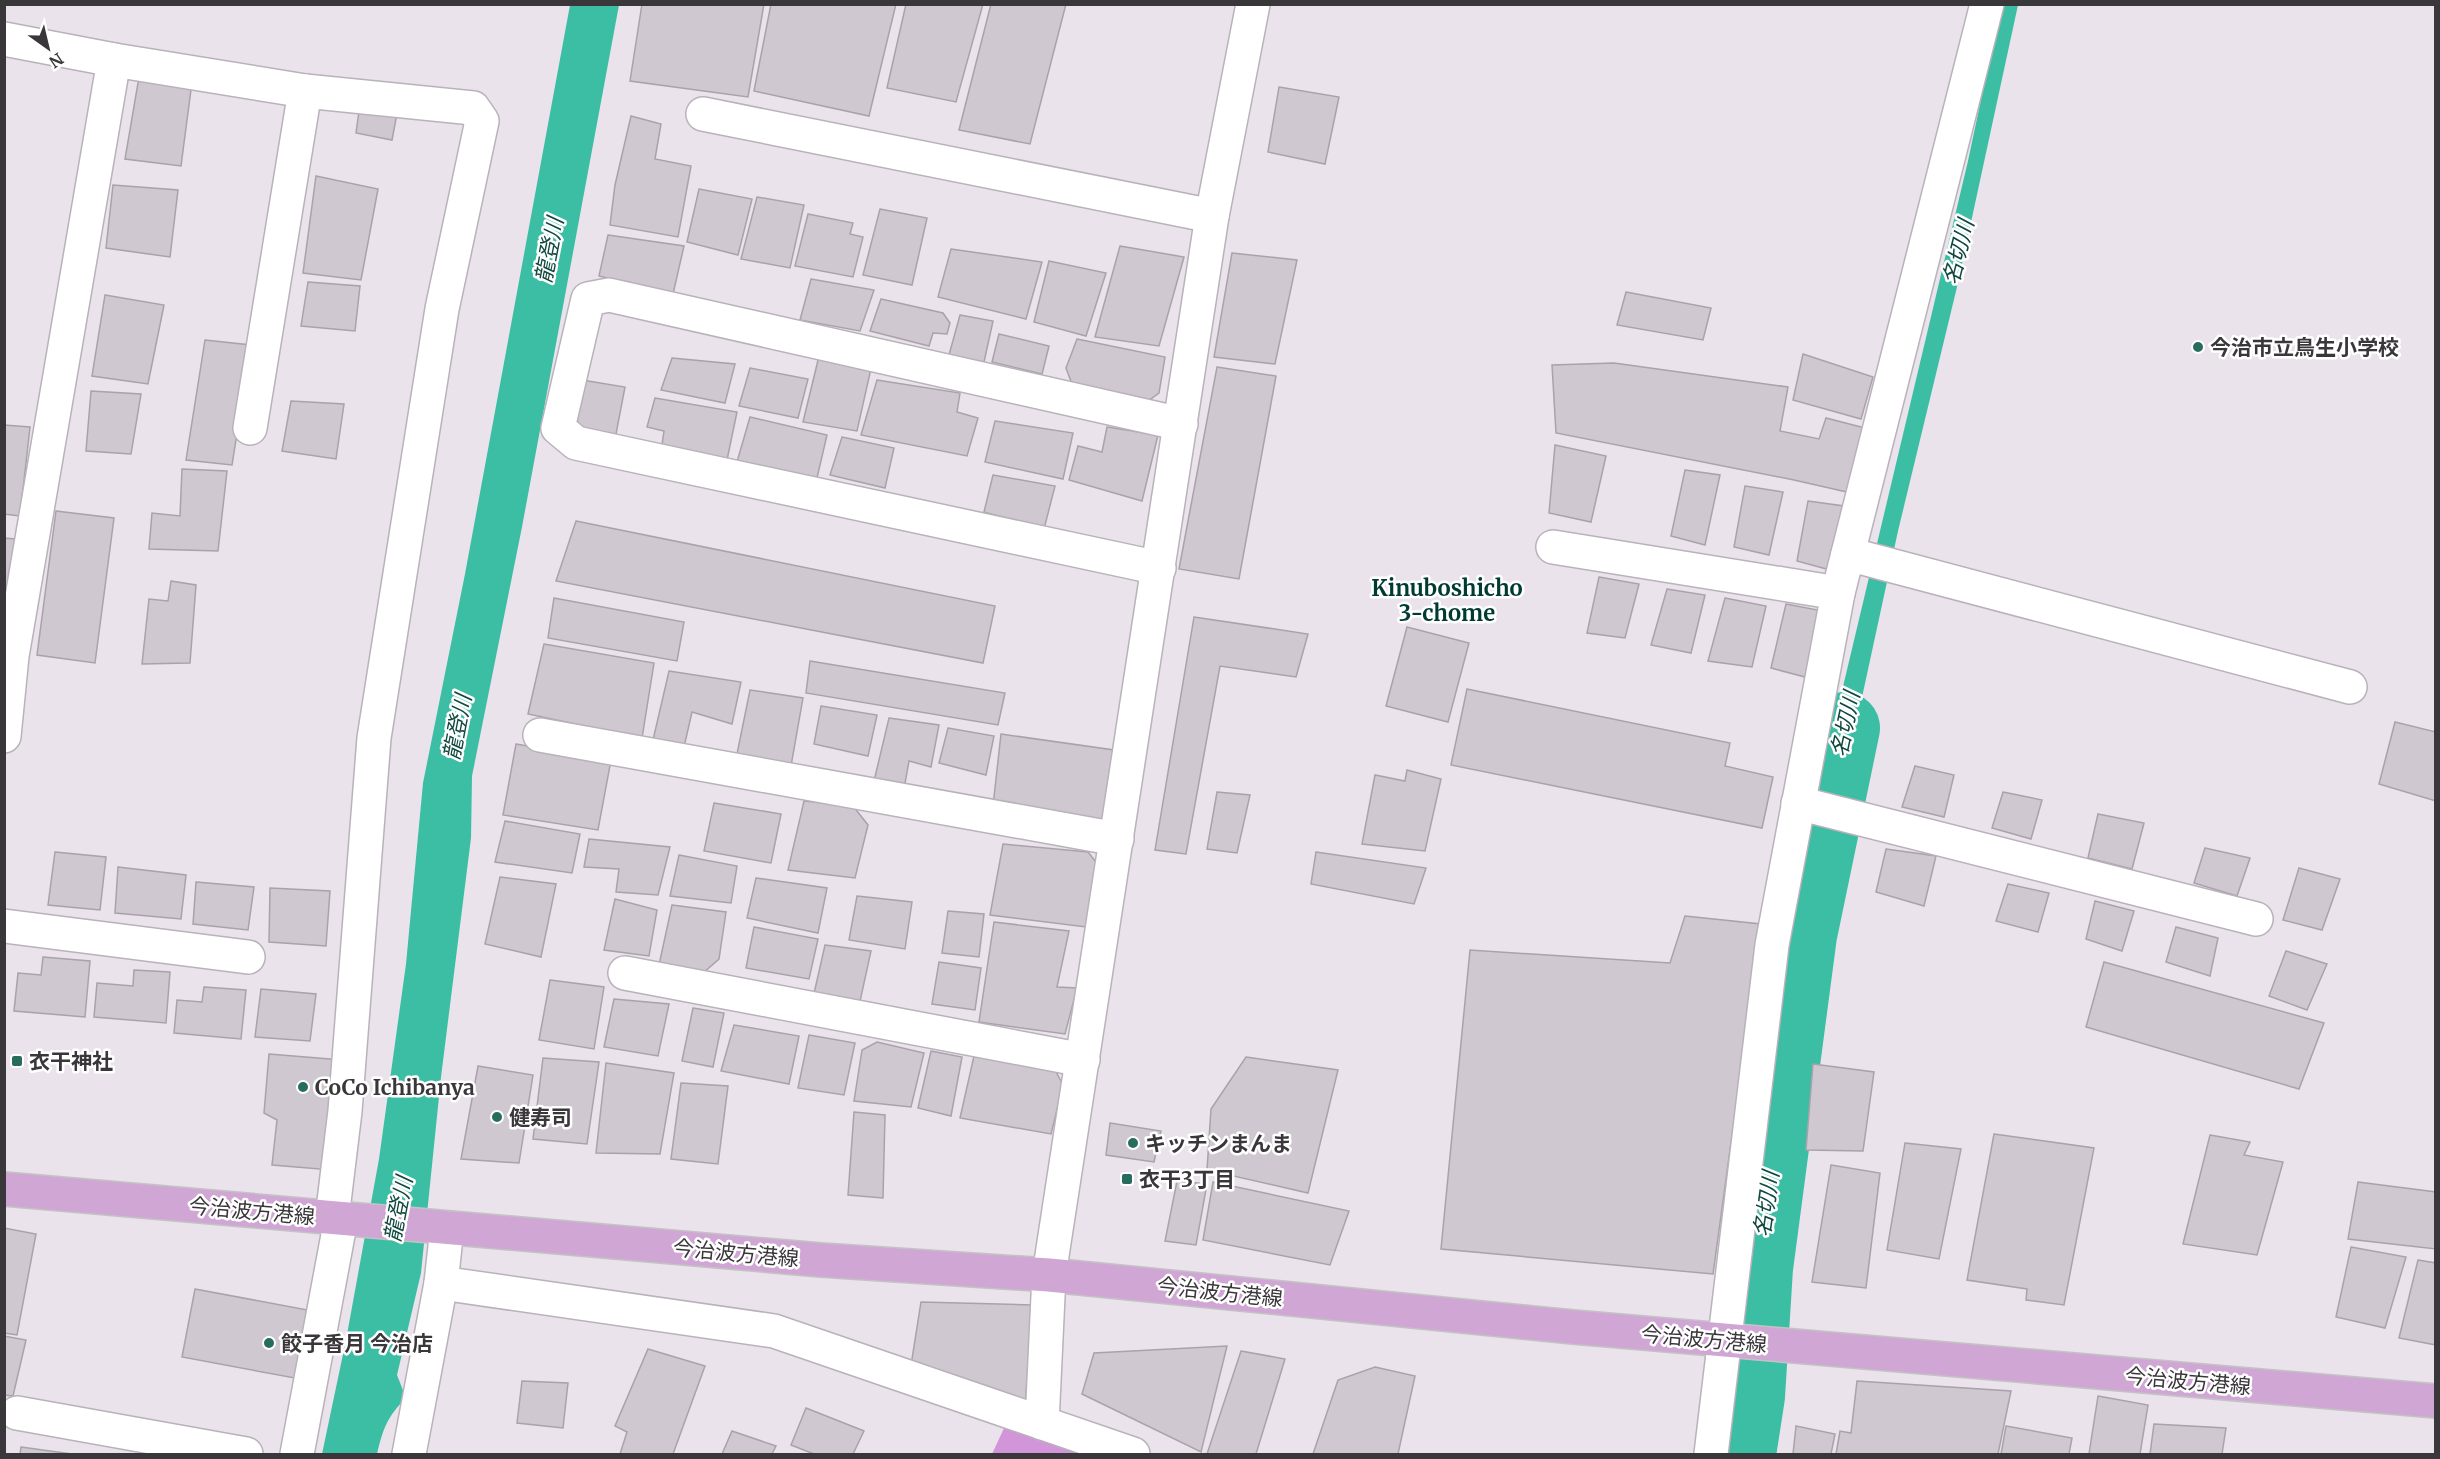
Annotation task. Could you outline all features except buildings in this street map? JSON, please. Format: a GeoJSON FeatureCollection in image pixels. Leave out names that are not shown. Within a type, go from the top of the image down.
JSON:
{"type":"FeatureCollection","features":[{"type":"Feature","properties":{"kind":"main road","name":"今治波方港線"},"geometry":{"type":"LineString","coordinates":[[4,1189],[821,1260],[1049,1275],[1724,1340],[2436,1401]]}},
{"type":"Feature","properties":{"kind":"street"},"geometry":{"type":"LineString","coordinates":[[1042,1423],[1049,1275],[1212,216],[1253,4]]}},
{"type":"Feature","properties":{"kind":"street"},"geometry":{"type":"LineString","coordinates":[[1711,1455],[1772,945],[1798,803],[1838,593],[1986,4]]}},
{"type":"Feature","properties":{"kind":"street"},"geometry":{"type":"LineString","coordinates":[[4,39],[114,60],[305,91],[473,108],[482,121],[442,309],[375,738],[336,1218],[297,1455]]}},
{"type":"Feature","properties":{"kind":"street"},"geometry":{"type":"LineString","coordinates":[[4,736],[12,656],[114,60]]}},
{"type":"Feature","properties":{"kind":"street"},"geometry":{"type":"LineString","coordinates":[[250,428],[305,91]]}},
{"type":"Feature","properties":{"kind":"street"},"geometry":{"type":"LineString","coordinates":[[703,114],[1212,216]]}},
{"type":"Feature","properties":{"kind":"street"},"geometry":{"type":"LineString","coordinates":[[1159,568],[576,443],[558,428],[588,299],[609,295],[1181,424]]}},
{"type":"Feature","properties":{"kind":"street"},"geometry":{"type":"LineString","coordinates":[[1553,547],[1838,593]]}},
{"type":"Feature","properties":{"kind":"street"},"geometry":{"type":"LineString","coordinates":[[1848,555],[2350,687]]}},
{"type":"Feature","properties":{"kind":"street"},"geometry":{"type":"LineString","coordinates":[[540,735],[1117,839]]}},
{"type":"Feature","properties":{"kind":"street"},"geometry":{"type":"LineString","coordinates":[[1798,803],[2256,919]]}},
{"type":"Feature","properties":{"kind":"street"},"geometry":{"type":"LineString","coordinates":[[4,926],[248,957]]}},
{"type":"Feature","properties":{"kind":"street"},"geometry":{"type":"LineString","coordinates":[[625,973],[1083,1060]]}},
{"type":"Feature","properties":{"kind":"street"},"geometry":{"type":"LineString","coordinates":[[409,1455],[441,1283],[447,1228]]}},
{"type":"Feature","properties":{"kind":"street"},"geometry":{"type":"LineString","coordinates":[[441,1283],[774,1331],[1133,1455]]}},
{"type":"Feature","properties":{"kind":"street"},"geometry":{"type":"LineString","coordinates":[[17,1413],[246,1455]]}},
{"type":"Feature","properties":{"kind":"shaded area"},"geometry":{"type":"Polygon","coordinates":[[[1005,1426],[1081,1454],[992,1454],[1005,1426]]]}},
{"type":"Feature","properties":{"kind":"water","name":"龍登川"},"geometry":{"type":"Polygon","coordinates":[[[570,5],[619,5],[522,527],[472,776],[471,838],[441,1077],[421,1273],[397,1375],[406,1398],[394,1411],[387,1424],[377,1454],[322,1454],[346,1340],[379,1159],[406,964],[423,783],[465,574],[570,5]]]}},
{"type":"Feature","properties":{"kind":"water"},"geometry":{"type":"Polygon","coordinates":[[[2001,5],[2018,5],[1957,287],[1898,531],[1840,799],[1817,796],[1968,161],[2001,5]]]}},
{"type":"Feature","properties":{"kind":"water"},"geometry":{"type":"Polygon","coordinates":[[[1796,908],[1820,912],[1808,983],[1784,979],[1796,908]]]}},
{"type":"Feature","properties":{"kind":"water"},"geometry":{"type":"Polygon","coordinates":[[[1778,1002],[1808,1006],[1800,1075],[1771,1073],[1778,1002]]]}},
{"type":"Feature","properties":{"kind":"water"},"geometry":{"type":"Polygon","coordinates":[[[1761,1126],[1791,1130],[1772,1295],[1741,1292],[1761,1126]]]}},
{"type":"Feature","properties":{"kind":"water"},"geometry":{"type":"Polygon","coordinates":[[[1742,1358],[1768,1362],[1756,1454],[1729,1454],[1742,1358]]]}},
{"type":"Feature","properties":{"kind":"waterway","name":"名切川"},"geometry":{"type":"LineString","coordinates":[[1740,1454],[1749,1396],[1757,1268],[1801,935],[1844,728]]}},
{"type":"Feature","properties":{"kind":"place","name":"今治市立鳥生小学校"},"geometry":{"type":"Point","coordinates":[2198,347]}},
{"type":"Feature","properties":{"kind":"place","name":"衣干神社"},"geometry":{"type":"Point","coordinates":[17,1061]}},
{"type":"Feature","properties":{"kind":"place","name":"CoCo Ichibanya"},"geometry":{"type":"Point","coordinates":[303,1087]}},
{"type":"Feature","properties":{"kind":"place","name":"健寿司"},"geometry":{"type":"Point","coordinates":[497,1117]}},
{"type":"Feature","properties":{"kind":"place","name":"キッチンまんま"},"geometry":{"type":"Point","coordinates":[1133,1143]}},
{"type":"Feature","properties":{"kind":"place","name":"衣干3丁目"},"geometry":{"type":"Point","coordinates":[1127,1179]}},
{"type":"Feature","properties":{"kind":"place","name":"餃子香月 今治店"},"geometry":{"type":"Point","coordinates":[269,1343]}},
{"type":"Feature","properties":{"kind":"district","name":"Kinuboshicho 3-chome"},"geometry":{"type":"Point","coordinates":[1447,600]}}]}
